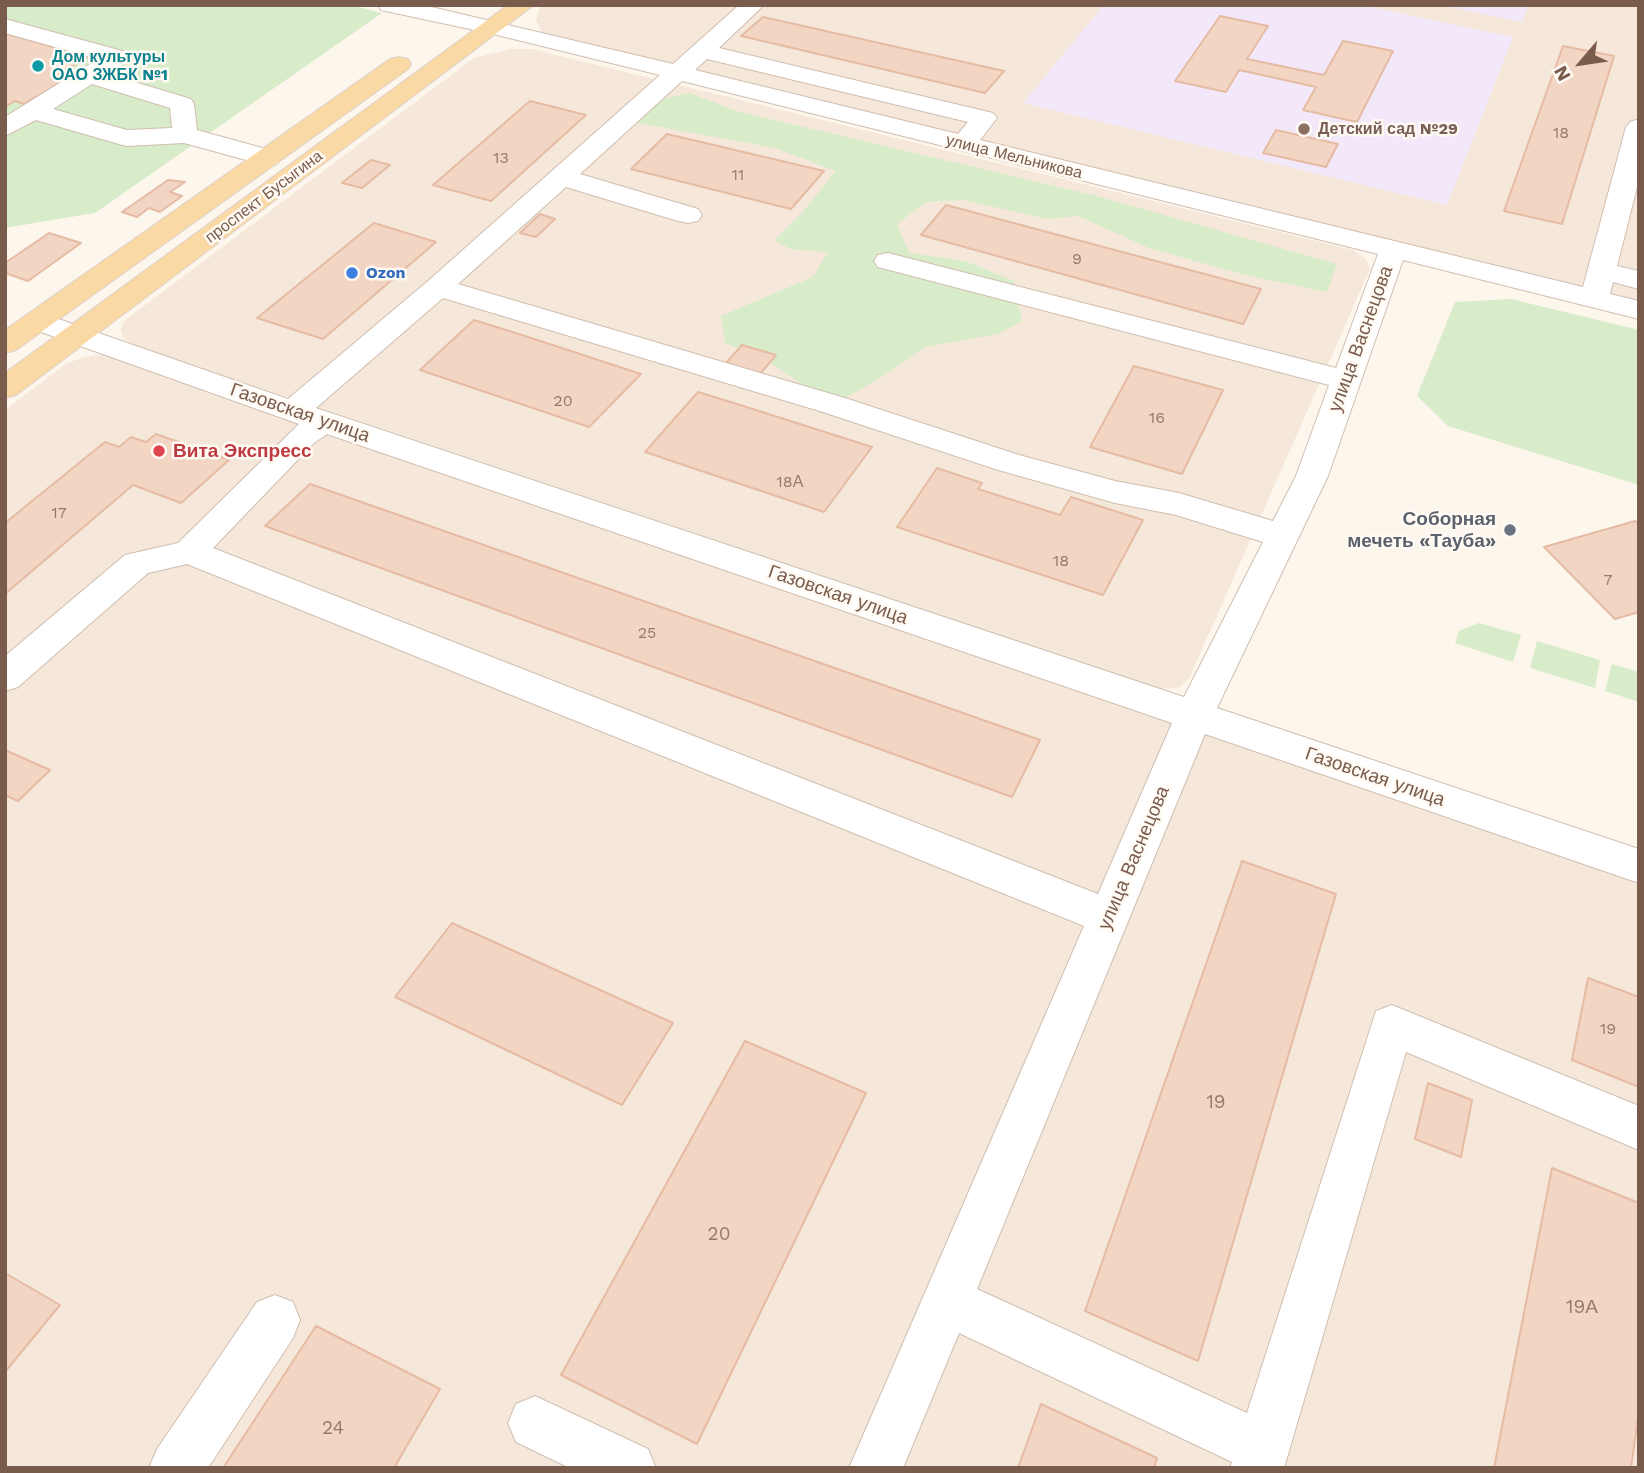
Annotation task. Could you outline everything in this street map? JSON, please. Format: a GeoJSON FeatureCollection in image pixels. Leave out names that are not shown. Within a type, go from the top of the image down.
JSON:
{"type":"FeatureCollection","features":[{"type":"Feature","properties":{"kind":"main road","name":"проспект Бусыгина"},"geometry":{"type":"LineString","coordinates":[[438,36],[478,17],[523,5]]}},
{"type":"Feature","properties":{"kind":"main road","name":"проспект Бусыгина"},"geometry":{"type":"LineString","coordinates":[[5,388],[76,337],[478,17]]}},
{"type":"Feature","properties":{"kind":"main road","name":"проспект Бусыгина"},"geometry":{"type":"LineString","coordinates":[[5,344],[415,52]]}},
{"type":"Feature","properties":{"kind":"street","name":"улица Мельникова"},"geometry":{"type":"LineString","coordinates":[[389,5],[478,17],[677,74],[1639,310]]}},
{"type":"Feature","properties":{"kind":"street"},"geometry":{"type":"LineString","coordinates":[[5,677],[137,564],[189,552],[303,436],[308,416],[438,287],[753,5]]}},
{"type":"Feature","properties":{"kind":"street"},"geometry":{"type":"LineString","coordinates":[[5,26],[118,57],[5,128]]}},
{"type":"Feature","properties":{"kind":"street"},"geometry":{"type":"LineString","coordinates":[[703,51],[984,118],[963,144]]}},
{"type":"Feature","properties":{"kind":"street"},"geometry":{"type":"LineString","coordinates":[[90,76],[183,104],[185,135]]}},
{"type":"Feature","properties":{"kind":"street"},"geometry":{"type":"LineString","coordinates":[[33,111],[126,138],[185,135],[268,159]]}},
{"type":"Feature","properties":{"kind":"street"},"geometry":{"type":"LineString","coordinates":[[1594,299],[1639,127]]}},
{"type":"Feature","properties":{"kind":"street"},"geometry":{"type":"LineString","coordinates":[[562,177],[688,215]]}},
{"type":"Feature","properties":{"kind":"street","name":"улица Васнецова"},"geometry":{"type":"LineString","coordinates":[[876,1468],[1194,716],[1312,476],[1393,250]]}},
{"type":"Feature","properties":{"kind":"street"},"geometry":{"type":"LineString","coordinates":[[888,261],[1347,380]]}},
{"type":"Feature","properties":{"kind":"street"},"geometry":{"type":"LineString","coordinates":[[1601,271],[1639,280]]}},
{"type":"Feature","properties":{"kind":"street"},"geometry":{"type":"LineString","coordinates":[[438,287],[834,405],[1007,462],[1115,492],[1179,504],[1283,536]]}},
{"type":"Feature","properties":{"kind":"street","name":"Газовская улица"},"geometry":{"type":"LineString","coordinates":[[37,321],[76,337],[308,416],[1639,866]]}},
{"type":"Feature","properties":{"kind":"street"},"geometry":{"type":"LineString","coordinates":[[189,552],[1109,917]]}},
{"type":"Feature","properties":{"kind":"street"},"geometry":{"type":"LineString","coordinates":[[946,1301],[1259,1458],[1392,1026],[1639,1128]]}},
{"type":"Feature","properties":{"kind":"street"},"geometry":{"type":"LineString","coordinates":[[176,1468],[275,1320]]}},
{"type":"Feature","properties":{"kind":"street"},"geometry":{"type":"LineString","coordinates":[[535,1423],[629,1468]]}},
{"type":"Feature","properties":{"kind":"shaded area"},"geometry":{"type":"Polygon","coordinates":[[[544,5],[1639,5],[1639,302],[553,37],[541,31],[536,20],[539,9],[544,5]]]}},
{"type":"Feature","properties":{"kind":"shaded area","name":"Детский сад №29"},"geometry":{"type":"Polygon","coordinates":[[[1104,5],[1360,5],[1513,37],[1447,205],[1023,103],[1104,5]]]}},
{"type":"Feature","properties":{"kind":"shaded area"},"geometry":{"type":"Polygon","coordinates":[[[1439,5],[1529,5],[1522,22],[1439,5]]]}},
{"type":"Feature","properties":{"kind":"shaded area"},"geometry":{"type":"Polygon","coordinates":[[[511,49],[532,49],[1353,250],[1366,259],[1370,269],[1189,679],[1179,688],[1159,689],[132,345],[123,337],[121,329],[124,321],[474,58],[511,49]]]}},
{"type":"Feature","properties":{"kind":"shaded area"},"geometry":{"type":"Polygon","coordinates":[[[83,357],[115,357],[1639,880],[1639,1468],[5,1468],[5,410],[66,364],[83,357]]]}},
{"type":"Feature","properties":{"kind":"green space"},"geometry":{"type":"Polygon","coordinates":[[[5,5],[351,5],[382,13],[95,213],[5,228],[5,5]]]}},
{"type":"Feature","properties":{"kind":"green space"},"geometry":{"type":"Polygon","coordinates":[[[690,93],[736,111],[1093,195],[1337,264],[1327,292],[1245,275],[1149,248],[1078,216],[1047,219],[964,200],[926,202],[897,224],[909,253],[965,261],[1014,281],[1022,321],[998,334],[925,347],[834,405],[769,362],[725,343],[721,316],[813,277],[828,252],[790,249],[775,240],[802,213],[836,171],[775,148],[633,122],[657,100],[690,93]]]}},
{"type":"Feature","properties":{"kind":"green space"},"geometry":{"type":"Polygon","coordinates":[[[1511,299],[1639,330],[1639,485],[1448,426],[1417,396],[1455,302],[1511,299]]]}},
{"type":"Feature","properties":{"kind":"green space"},"geometry":{"type":"Polygon","coordinates":[[[1479,623],[1521,635],[1513,662],[1455,643],[1459,631],[1479,623]]]}},
{"type":"Feature","properties":{"kind":"green space"},"geometry":{"type":"Polygon","coordinates":[[[1537,641],[1600,660],[1595,688],[1530,668],[1537,641]]]}},
{"type":"Feature","properties":{"kind":"green space"},"geometry":{"type":"Polygon","coordinates":[[[1612,664],[1639,672],[1639,702],[1605,691],[1612,664]]]}},
{"type":"Feature","properties":{"kind":"building"},"geometry":{"type":"Polygon","coordinates":[[[1220,16],[1268,26],[1247,59],[1324,75],[1343,41],[1393,51],[1357,122],[1303,110],[1316,87],[1239,70],[1226,92],[1175,81],[1220,16]]]}},
{"type":"Feature","properties":{"kind":"building"},"geometry":{"type":"Polygon","coordinates":[[[763,17],[1004,71],[985,93],[741,36],[763,17]]]}},
{"type":"Feature","properties":{"kind":"building","name":"Дом культуры ОАО ЗЖБК №1"},"geometry":{"type":"Polygon","coordinates":[[[5,33],[88,57],[55,76],[66,79],[24,104],[15,101],[5,107],[5,33]]]}},
{"type":"Feature","properties":{"kind":"building"},"geometry":{"type":"Polygon","coordinates":[[[1563,46],[1614,56],[1562,224],[1504,211],[1563,46]]]}},
{"type":"Feature","properties":{"kind":"building"},"geometry":{"type":"Polygon","coordinates":[[[530,101],[586,115],[491,201],[433,185],[530,101]]]}},
{"type":"Feature","properties":{"kind":"building"},"geometry":{"type":"Polygon","coordinates":[[[1276,130],[1338,144],[1326,167],[1263,153],[1276,130]]]}},
{"type":"Feature","properties":{"kind":"building"},"geometry":{"type":"Polygon","coordinates":[[[667,134],[824,171],[791,209],[631,169],[667,134]]]}},
{"type":"Feature","properties":{"kind":"building"},"geometry":{"type":"Polygon","coordinates":[[[371,160],[390,165],[362,188],[342,183],[371,160]]]}},
{"type":"Feature","properties":{"kind":"building"},"geometry":{"type":"Polygon","coordinates":[[[168,180],[185,182],[170,192],[182,196],[160,212],[149,208],[137,217],[122,212],[168,180]]]}},
{"type":"Feature","properties":{"kind":"building"},"geometry":{"type":"Polygon","coordinates":[[[946,205],[1261,289],[1243,324],[921,235],[946,205]]]}},
{"type":"Feature","properties":{"kind":"building"},"geometry":{"type":"Polygon","coordinates":[[[540,214],[555,219],[536,237],[520,233],[540,214]]]}},
{"type":"Feature","properties":{"kind":"building"},"geometry":{"type":"Polygon","coordinates":[[[374,223],[436,242],[323,339],[257,318],[374,223]]]}},
{"type":"Feature","properties":{"kind":"building"},"geometry":{"type":"Polygon","coordinates":[[[49,233],[81,243],[28,281],[5,273],[5,263],[49,233]]]}},
{"type":"Feature","properties":{"kind":"building"},"geometry":{"type":"Polygon","coordinates":[[[474,320],[641,374],[589,427],[420,370],[474,320]]]}},
{"type":"Feature","properties":{"kind":"building"},"geometry":{"type":"Polygon","coordinates":[[[742,345],[776,355],[760,374],[726,363],[742,345]]]}},
{"type":"Feature","properties":{"kind":"building"},"geometry":{"type":"Polygon","coordinates":[[[1134,366],[1223,390],[1182,474],[1090,447],[1134,366]]]}},
{"type":"Feature","properties":{"kind":"building"},"geometry":{"type":"Polygon","coordinates":[[[698,392],[872,447],[824,512],[645,452],[698,392]]]}},
{"type":"Feature","properties":{"kind":"building"},"geometry":{"type":"Polygon","coordinates":[[[156,434],[229,460],[181,503],[133,485],[5,594],[5,523],[105,442],[119,447],[131,437],[146,442],[156,434]]]}},
{"type":"Feature","properties":{"kind":"building"},"geometry":{"type":"Polygon","coordinates":[[[937,468],[982,483],[978,489],[1060,515],[1071,497],[1143,520],[1103,595],[897,527],[937,468]]]}},
{"type":"Feature","properties":{"kind":"building"},"geometry":{"type":"Polygon","coordinates":[[[310,484],[1040,740],[1012,797],[265,526],[310,484]]]}},
{"type":"Feature","properties":{"kind":"building"},"geometry":{"type":"Polygon","coordinates":[[[1635,521],[1639,524],[1639,612],[1615,619],[1544,547],[1635,521]]]}},
{"type":"Feature","properties":{"kind":"building"},"geometry":{"type":"Polygon","coordinates":[[[5,750],[50,770],[18,801],[5,795],[5,750]]]}},
{"type":"Feature","properties":{"kind":"building"},"geometry":{"type":"Polygon","coordinates":[[[1242,861],[1336,894],[1198,1361],[1085,1311],[1242,861]]]}},
{"type":"Feature","properties":{"kind":"building"},"geometry":{"type":"Polygon","coordinates":[[[452,923],[673,1023],[622,1105],[395,997],[452,923]]]}},
{"type":"Feature","properties":{"kind":"building"},"geometry":{"type":"Polygon","coordinates":[[[1588,978],[1639,997],[1639,1087],[1572,1060],[1588,978]]]}},
{"type":"Feature","properties":{"kind":"building"},"geometry":{"type":"Polygon","coordinates":[[[745,1041],[866,1093],[697,1444],[561,1375],[745,1041]]]}},
{"type":"Feature","properties":{"kind":"building"},"geometry":{"type":"Polygon","coordinates":[[[1428,1083],[1472,1100],[1461,1157],[1415,1139],[1428,1083]]]}},
{"type":"Feature","properties":{"kind":"building"},"geometry":{"type":"Polygon","coordinates":[[[1552,1168],[1639,1203],[1639,1411],[1631,1468],[1494,1468],[1552,1168]]]}},
{"type":"Feature","properties":{"kind":"building"},"geometry":{"type":"Polygon","coordinates":[[[5,1273],[60,1305],[5,1372],[5,1273]]]}},
{"type":"Feature","properties":{"kind":"building"},"geometry":{"type":"Polygon","coordinates":[[[316,1326],[440,1389],[394,1468],[223,1468],[316,1326]]]}},
{"type":"Feature","properties":{"kind":"building"},"geometry":{"type":"Polygon","coordinates":[[[1041,1404],[1157,1458],[1154,1468],[1018,1468],[1041,1404]]]}},
{"type":"Feature","properties":{"kind":"place","name":"Дом культуры ОАО ЗЖБК №1"},"geometry":{"type":"Point","coordinates":[38,66]}},
{"type":"Feature","properties":{"kind":"place","name":"Детский сад №29"},"geometry":{"type":"Point","coordinates":[1304,129]}},
{"type":"Feature","properties":{"kind":"place","name":"Ozon"},"geometry":{"type":"Point","coordinates":[352,273]}},
{"type":"Feature","properties":{"kind":"place","name":"Вита Экспресс"},"geometry":{"type":"Point","coordinates":[159,451]}},
{"type":"Feature","properties":{"kind":"place","name":"Соборная мечеть «Тауба»"},"geometry":{"type":"Point","coordinates":[1510,530]}}]}
